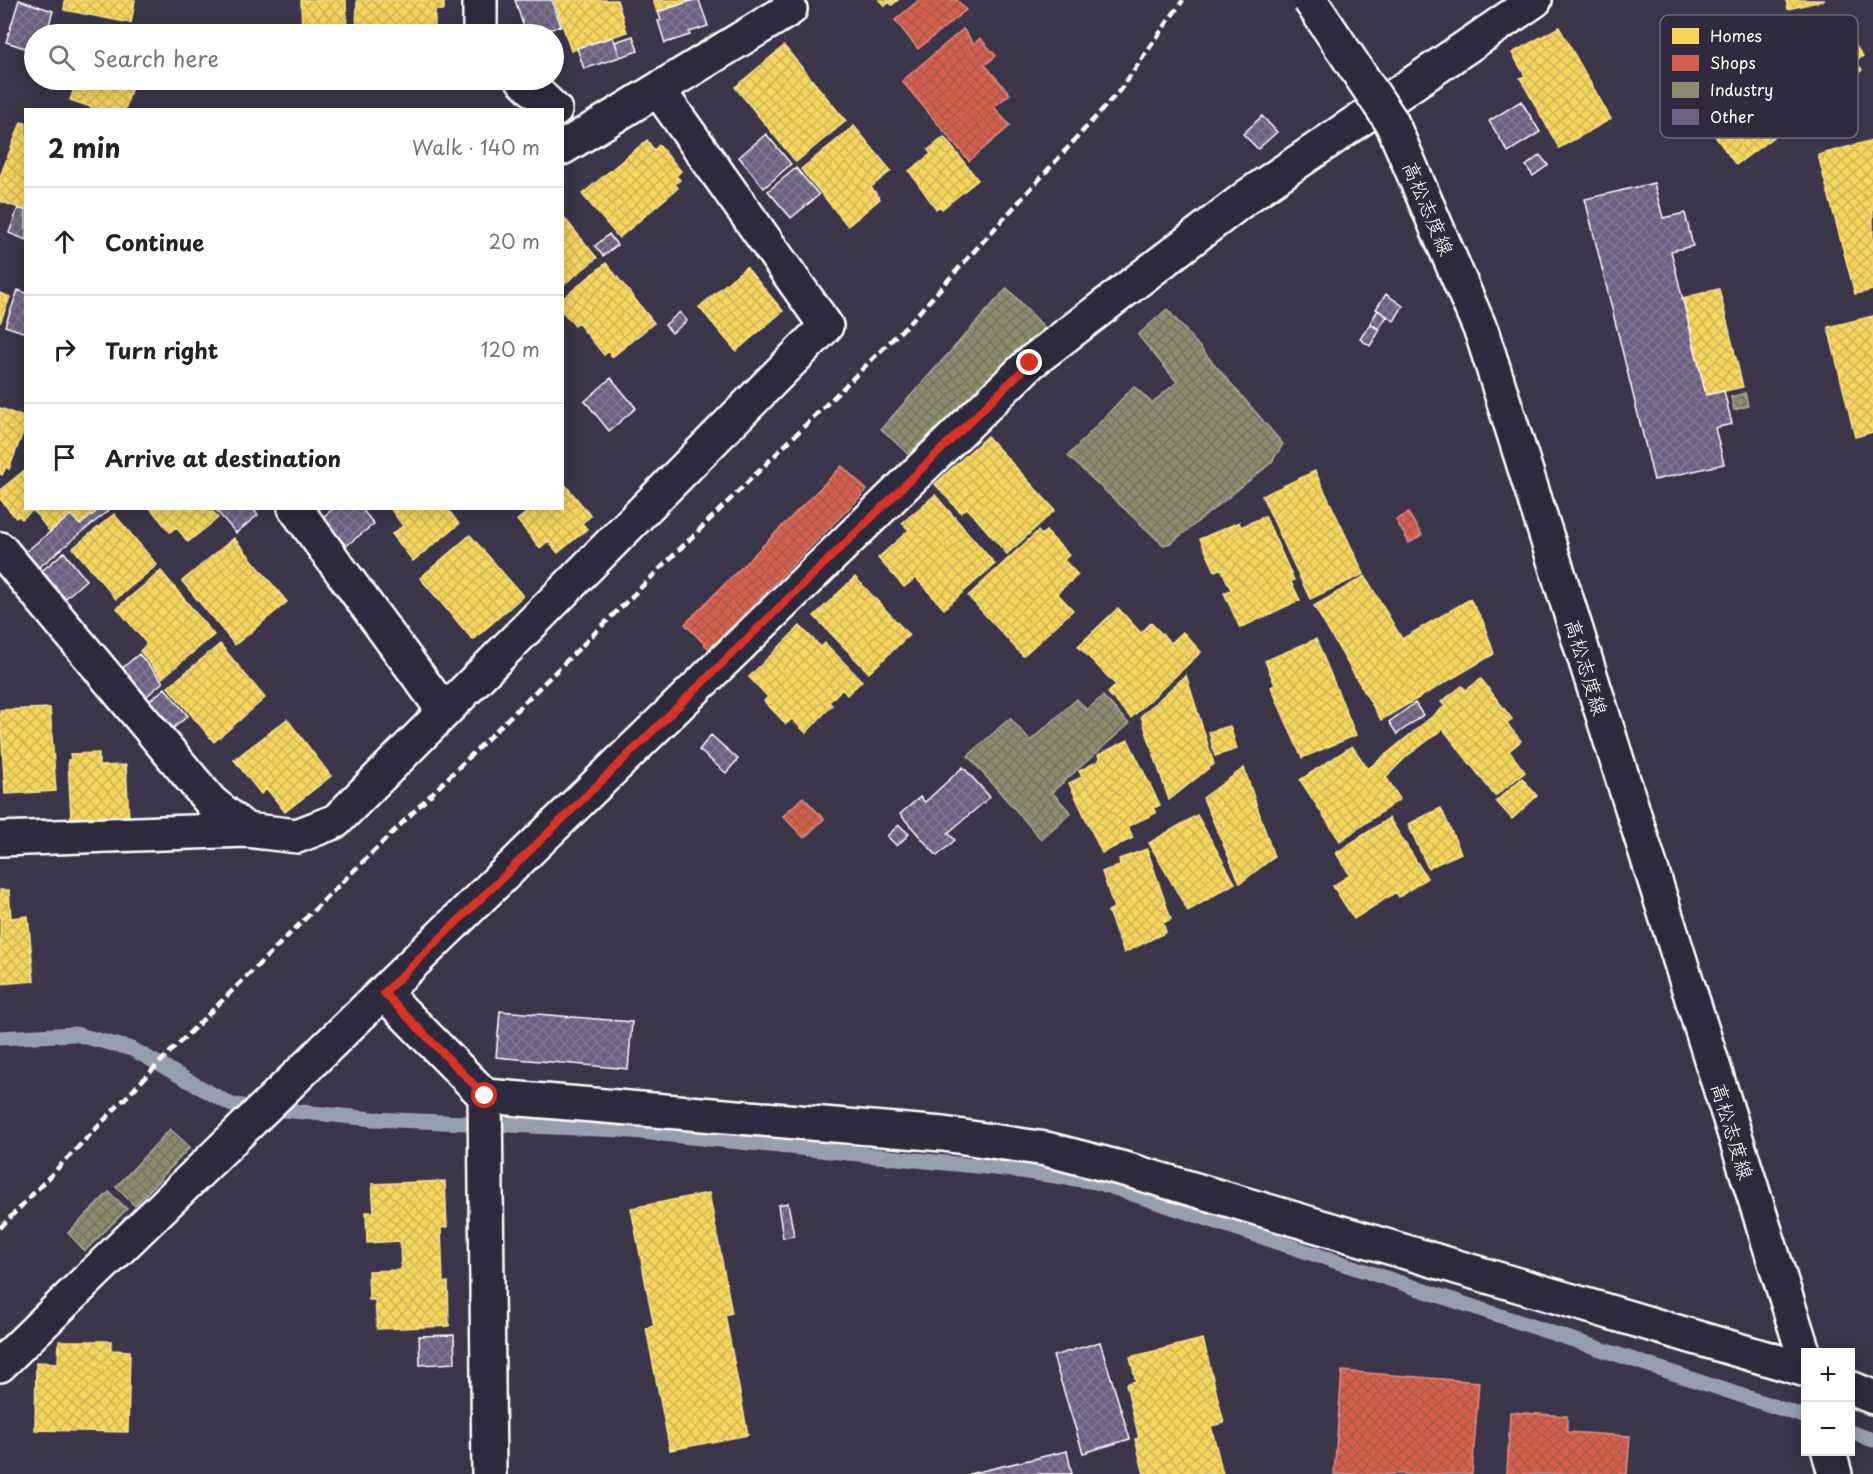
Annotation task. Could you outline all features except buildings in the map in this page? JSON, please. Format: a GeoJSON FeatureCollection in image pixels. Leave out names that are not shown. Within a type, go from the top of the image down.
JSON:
{"type":"FeatureCollection","features":[{"type":"Feature","properties":{"kind":"street"},"geometry":{"type":"LineString","coordinates":[[480,0],[480,24]]}},
{"type":"Feature","properties":{"kind":"street","name":"高松志度線"},"geometry":{"type":"LineString","coordinates":[[1310,0],[1391,121],[1482,333],[1802,1348]]}},
{"type":"Feature","properties":{"kind":"street"},"geometry":{"type":"LineString","coordinates":[[0,1365],[1030,363],[1248,196],[1535,0]]}},
{"type":"Feature","properties":{"kind":"street"},"geometry":{"type":"LineString","coordinates":[[569,133],[659,91],[790,9]]}},
{"type":"Feature","properties":{"kind":"street"},"geometry":{"type":"LineString","coordinates":[[534,90],[553,108]]}},
{"type":"Feature","properties":{"kind":"street"},"geometry":{"type":"LineString","coordinates":[[0,839],[246,830],[297,836],[336,821],[826,326],[659,91]]}},
{"type":"Feature","properties":{"kind":"street"},"geometry":{"type":"LineString","coordinates":[[296,510],[444,711]]}},
{"type":"Feature","properties":{"kind":"street"},"geometry":{"type":"LineString","coordinates":[[0,549],[211,802],[246,830]]}},
{"type":"Feature","properties":{"kind":"street"},"geometry":{"type":"LineString","coordinates":[[384,993],[485,1096],[943,1134],[1046,1149],[1128,1170],[1801,1369]]}},
{"type":"Feature","properties":{"kind":"street"},"geometry":{"type":"LineString","coordinates":[[485,1096],[489,1474]]}},
{"type":"Feature","properties":{"kind":"street"},"geometry":{"type":"LineString","coordinates":[[1855,1390],[1873,1397]]}},
{"type":"Feature","properties":{"kind":"street"},"geometry":{"type":"LineString","coordinates":[[1830,1456],[1835,1474]]}},
{"type":"Feature","properties":{"kind":"waterway"},"geometry":{"type":"LineString","coordinates":[[0,1038],[75,1034],[132,1049],[232,1105],[373,1119],[622,1130],[1014,1170],[1096,1182],[1801,1415]]}},
{"type":"Feature","properties":{"kind":"waterway"},"geometry":{"type":"LineString","coordinates":[[1855,1434],[1873,1440]]}},
{"type":"Feature","properties":{"kind":"railway"},"geometry":{"type":"LineString","coordinates":[[0,1228],[164,1058],[913,319],[1120,90],[1183,0]]}},
{"type":"Feature","properties":{"kind":"route"},"geometry":{"type":"LineString","coordinates":[[485,1096],[384,993],[1030,363]]}}]}
